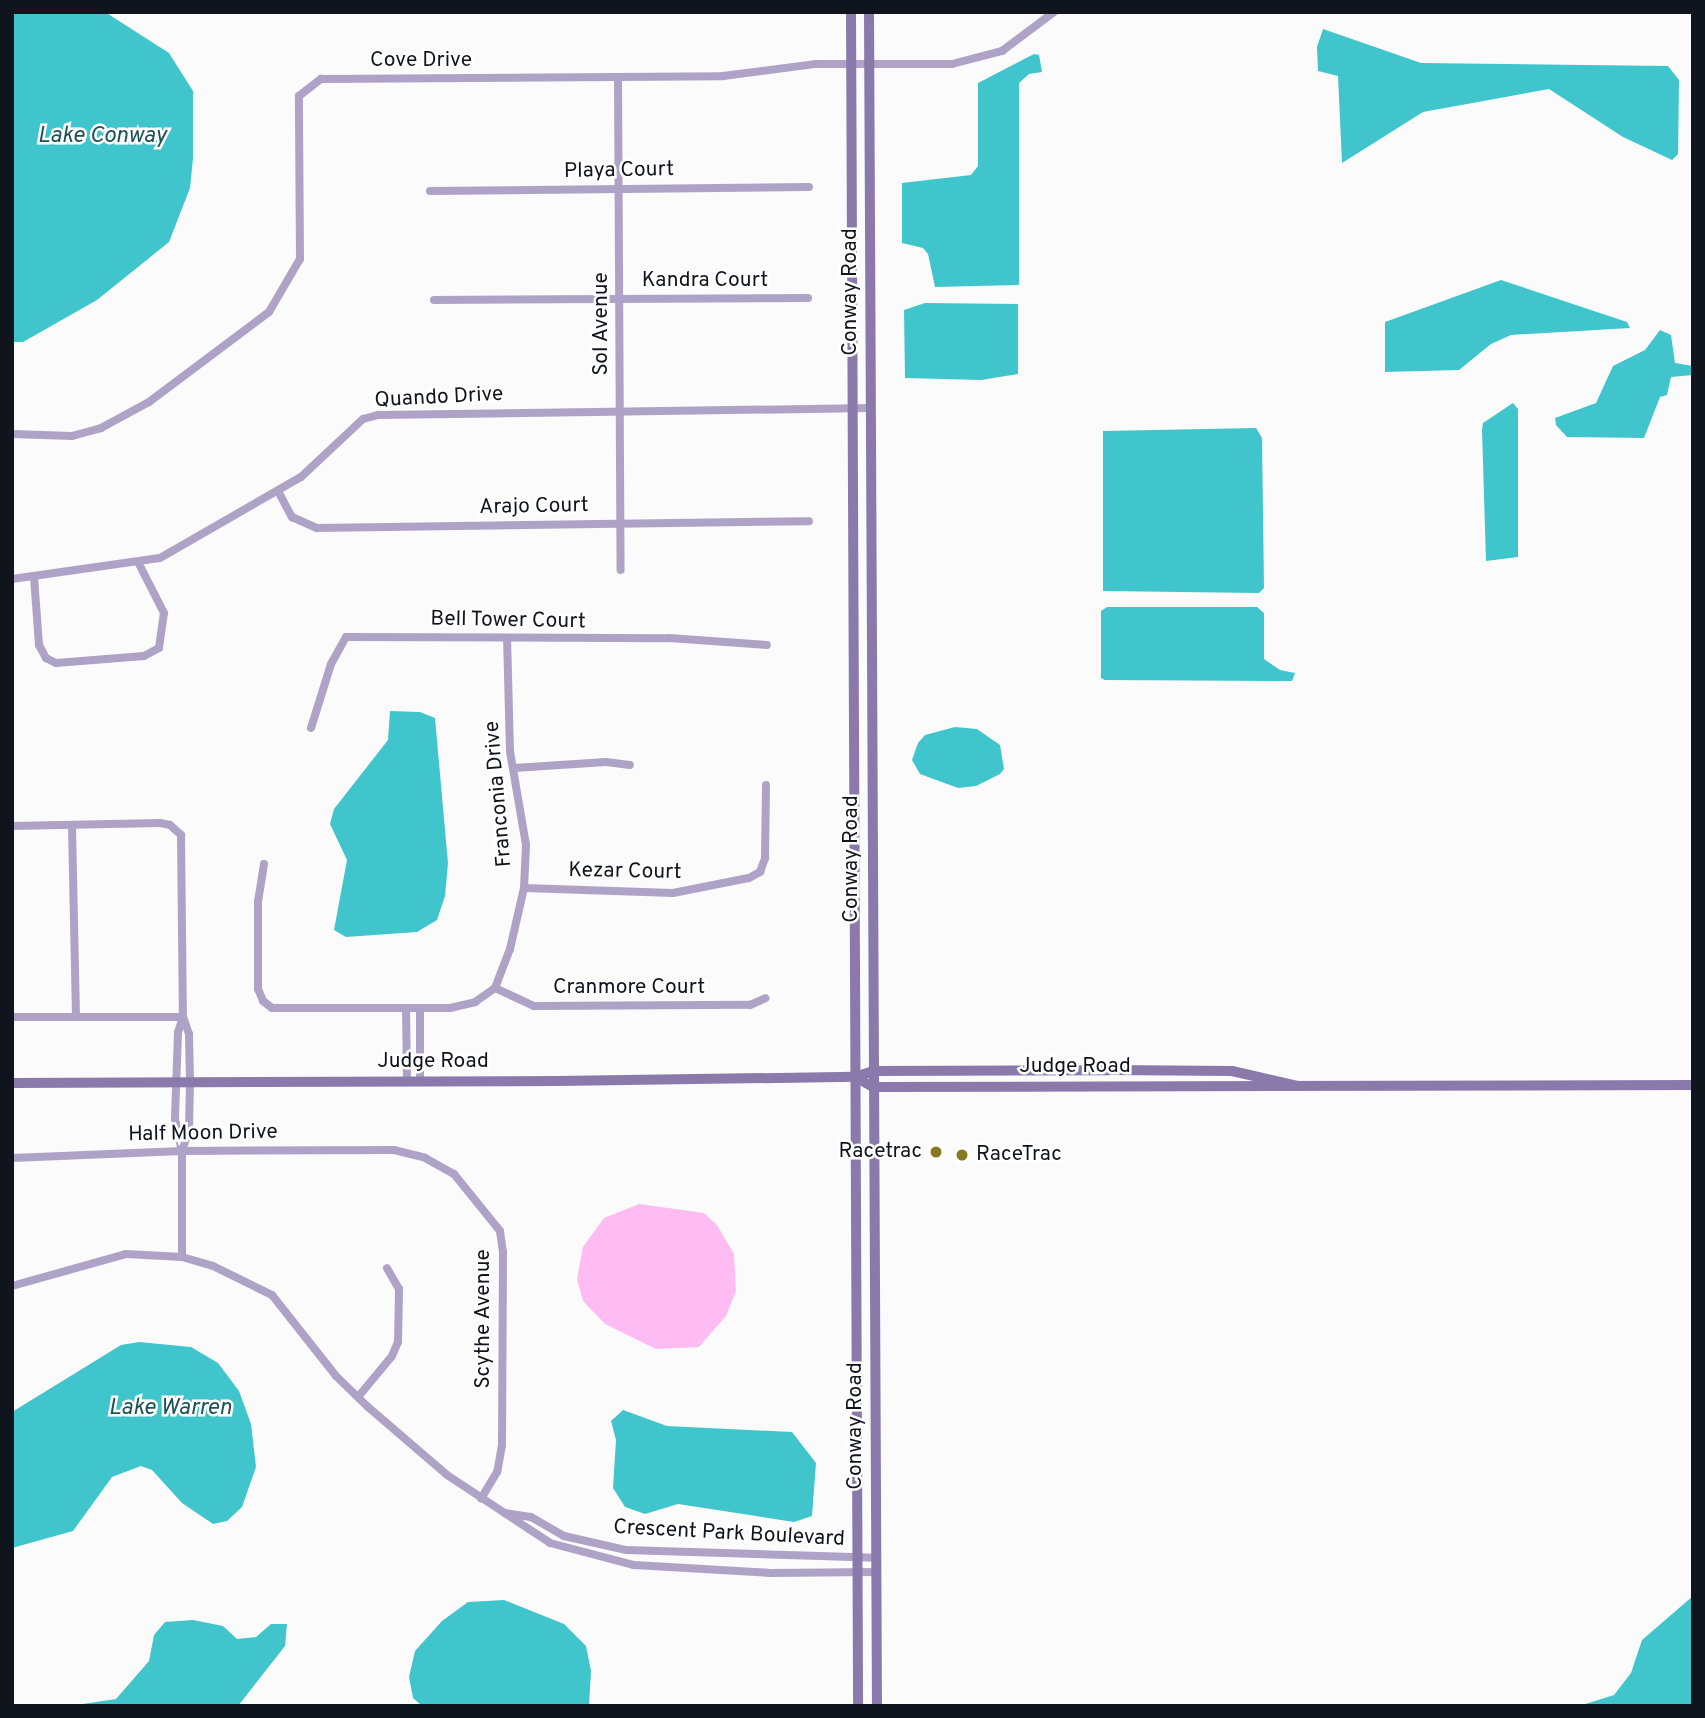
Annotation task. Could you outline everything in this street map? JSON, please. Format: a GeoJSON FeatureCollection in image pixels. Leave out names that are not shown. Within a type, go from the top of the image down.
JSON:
{"type":"FeatureCollection","features":[{"type":"Feature","properties":{"kind":"main road","name":"Conway Road"},"geometry":{"type":"LineString","coordinates":[[851,12],[858,1706]]}},
{"type":"Feature","properties":{"kind":"main road","name":"Conway Road"},"geometry":{"type":"LineString","coordinates":[[869,12],[877,1706]]}},
{"type":"Feature","properties":{"kind":"main road"},"geometry":{"type":"LineString","coordinates":[[853,667],[871,700]]}},
{"type":"Feature","properties":{"kind":"main road","name":"Judge Road"},"geometry":{"type":"LineString","coordinates":[[12,1083],[855,1077],[873,1071],[1232,1071],[1298,1086]]}},
{"type":"Feature","properties":{"kind":"main road","name":"Judge Road"},"geometry":{"type":"LineString","coordinates":[[855,1077],[873,1087],[1693,1085]]}},
{"type":"Feature","properties":{"kind":"main road"},"geometry":{"type":"LineString","coordinates":[[856,1287],[863,1309],[874,1321]]}},
{"type":"Feature","properties":{"kind":"street","name":"Cove Drive"},"geometry":{"type":"LineString","coordinates":[[12,434],[72,436],[101,428],[149,402],[269,313],[300,259],[299,96],[307,86],[321,79],[723,76],[851,63],[952,64],[980,59],[1002,51],[1054,12]]}},
{"type":"Feature","properties":{"kind":"street","name":"Sol Avenue"},"geometry":{"type":"LineString","coordinates":[[618,77],[621,570]]}},
{"type":"Feature","properties":{"kind":"street","name":"Playa Court"},"geometry":{"type":"LineString","coordinates":[[430,191],[809,187]]}},
{"type":"Feature","properties":{"kind":"street","name":"Kandra Court"},"geometry":{"type":"LineString","coordinates":[[434,300],[808,298]]}},
{"type":"Feature","properties":{"kind":"street","name":"Quando Drive"},"geometry":{"type":"LineString","coordinates":[[12,579],[139,564],[160,558],[278,491],[326,457],[363,419],[378,415],[871,408]]}},
{"type":"Feature","properties":{"kind":"street","name":"Arajo Court"},"geometry":{"type":"LineString","coordinates":[[278,491],[292,517],[317,528],[809,520]]}},
{"type":"Feature","properties":{"kind":"street"},"geometry":{"type":"LineString","coordinates":[[34,577],[39,645],[46,658],[56,663],[144,656],[159,648],[164,614],[139,564]]}},
{"type":"Feature","properties":{"kind":"street","name":"Bell Tower Court"},"geometry":{"type":"LineString","coordinates":[[311,728],[331,664],[345,637],[669,638],[767,645]]}},
{"type":"Feature","properties":{"kind":"street","name":"Franconia Drive"},"geometry":{"type":"LineString","coordinates":[[495,988],[510,949],[524,888],[526,845],[514,768],[507,638]]}},
{"type":"Feature","properties":{"kind":"street"},"geometry":{"type":"LineString","coordinates":[[514,768],[606,762],[630,765]]}},
{"type":"Feature","properties":{"kind":"street","name":"Kezar Court"},"geometry":{"type":"LineString","coordinates":[[524,888],[673,892],[749,878],[760,872],[765,858],[766,785]]}},
{"type":"Feature","properties":{"kind":"street"},"geometry":{"type":"LineString","coordinates":[[12,826],[160,823],[170,825],[180,835],[183,846],[183,1017],[175,1119],[182,1151]]}},
{"type":"Feature","properties":{"kind":"street"},"geometry":{"type":"LineString","coordinates":[[72,825],[76,1017]]}},
{"type":"Feature","properties":{"kind":"street"},"geometry":{"type":"LineString","coordinates":[[264,864],[258,901],[258,989],[262,1001],[272,1008],[450,1008],[475,1002],[495,988]]}},
{"type":"Feature","properties":{"kind":"street","name":"Cranmore Court"},"geometry":{"type":"LineString","coordinates":[[495,988],[534,1006],[750,1005],[766,998]]}},
{"type":"Feature","properties":{"kind":"street"},"geometry":{"type":"LineString","coordinates":[[405,1008],[407,1082]]}},
{"type":"Feature","properties":{"kind":"street"},"geometry":{"type":"LineString","coordinates":[[420,1008],[420,1082]]}},
{"type":"Feature","properties":{"kind":"street"},"geometry":{"type":"LineString","coordinates":[[12,1017],[183,1017]]}},
{"type":"Feature","properties":{"kind":"street"},"geometry":{"type":"LineString","coordinates":[[182,1257],[182,1151],[189,1119],[190,1082],[189,1034],[183,1017]]}},
{"type":"Feature","properties":{"kind":"street"},"geometry":{"type":"LineString","coordinates":[[406,1039],[420,1039]]}},
{"type":"Feature","properties":{"kind":"street"},"geometry":{"type":"LineString","coordinates":[[175,1119],[189,1119]]}},
{"type":"Feature","properties":{"kind":"street","name":"Half Moon Drive"},"geometry":{"type":"LineString","coordinates":[[12,1158],[182,1151],[394,1150]]}},
{"type":"Feature","properties":{"kind":"street","name":"Scythe Avenue"},"geometry":{"type":"LineString","coordinates":[[394,1150],[425,1158],[454,1174],[500,1231],[502,1446],[497,1472],[481,1499]]}},
{"type":"Feature","properties":{"kind":"street","name":"Crescent Park Boulevard"},"geometry":{"type":"LineString","coordinates":[[12,1286],[126,1254],[182,1257],[213,1266],[272,1295],[358,1397],[481,1499],[535,1536],[634,1565],[771,1573],[876,1572]]}},
{"type":"Feature","properties":{"kind":"street"},"geometry":{"type":"LineString","coordinates":[[358,1397],[392,1356],[398,1342],[399,1289],[387,1268]]}},
{"type":"Feature","properties":{"kind":"street","name":"Crescent Park Boulevard"},"geometry":{"type":"LineString","coordinates":[[502,1512],[541,1523],[564,1536],[626,1550],[771,1557],[876,1558]]}},
{"type":"Feature","properties":{"kind":"street"},"geometry":{"type":"LineString","coordinates":[[535,1536],[541,1523]]}},
{"type":"Feature","properties":{"kind":"street"},"geometry":{"type":"LineString","coordinates":[[771,1557],[771,1573]]}},
{"type":"Feature","properties":{"kind":"shaded area"},"geometry":{"type":"Polygon","coordinates":[[[639,1204],[704,1213],[717,1225],[734,1254],[736,1291],[726,1316],[699,1347],[656,1349],[605,1324],[583,1301],[577,1279],[583,1247],[604,1218],[639,1204]]]}},
{"type":"Feature","properties":{"kind":"water","name":"Lake Conway"},"geometry":{"type":"Polygon","coordinates":[[[12,12],[105,12],[169,53],[193,91],[190,188],[169,242],[97,300],[23,342],[12,342],[12,12]]]}},
{"type":"Feature","properties":{"kind":"water"},"geometry":{"type":"Polygon","coordinates":[[[1323,29],[1421,63],[1668,66],[1679,80],[1678,154],[1672,160],[1623,137],[1549,89],[1423,112],[1342,163],[1338,76],[1318,71],[1317,47],[1323,29]]]}},
{"type":"Feature","properties":{"kind":"water"},"geometry":{"type":"Polygon","coordinates":[[[1034,54],[1039,55],[1042,72],[1029,74],[1019,83],[1019,285],[935,287],[928,254],[923,248],[902,243],[902,183],[971,175],[978,166],[978,83],[1034,54]]]}},
{"type":"Feature","properties":{"kind":"water"},"geometry":{"type":"Polygon","coordinates":[[[1501,280],[1627,322],[1630,328],[1511,335],[1491,344],[1459,370],[1385,372],[1385,322],[1501,280]]]}},
{"type":"Feature","properties":{"kind":"water"},"geometry":{"type":"Polygon","coordinates":[[[925,303],[1018,304],[1018,374],[981,380],[905,378],[904,310],[925,303]]]}},
{"type":"Feature","properties":{"kind":"water"},"geometry":{"type":"Polygon","coordinates":[[[1660,330],[1671,335],[1675,363],[1693,366],[1693,375],[1671,377],[1667,395],[1660,397],[1644,438],[1567,437],[1556,425],[1555,418],[1596,403],[1613,366],[1645,350],[1660,330]]]}},
{"type":"Feature","properties":{"kind":"water"},"geometry":{"type":"Polygon","coordinates":[[[1513,403],[1518,409],[1518,557],[1486,561],[1483,423],[1513,403]]]}},
{"type":"Feature","properties":{"kind":"water"},"geometry":{"type":"Polygon","coordinates":[[[1256,428],[1262,438],[1264,588],[1259,593],[1103,591],[1103,431],[1256,428]]]}},
{"type":"Feature","properties":{"kind":"water"},"geometry":{"type":"Polygon","coordinates":[[[1107,607],[1257,607],[1264,613],[1264,659],[1280,670],[1295,673],[1292,681],[1105,680],[1101,678],[1101,611],[1107,607]]]}},
{"type":"Feature","properties":{"kind":"water"},"geometry":{"type":"Polygon","coordinates":[[[390,711],[420,712],[435,718],[448,863],[445,896],[437,920],[417,932],[346,937],[334,930],[347,860],[330,824],[334,809],[388,740],[390,711]]]}},
{"type":"Feature","properties":{"kind":"water"},"geometry":{"type":"Polygon","coordinates":[[[955,727],[977,729],[1000,745],[1004,769],[1000,774],[976,786],[958,788],[920,774],[912,760],[918,743],[925,735],[955,727]]]}},
{"type":"Feature","properties":{"kind":"water","name":"Lake Warren"},"geometry":{"type":"Polygon","coordinates":[[[139,1342],[191,1347],[218,1363],[239,1391],[251,1424],[256,1467],[242,1507],[227,1521],[213,1524],[182,1503],[152,1470],[141,1466],[112,1477],[73,1531],[12,1548],[12,1412],[121,1345],[139,1342]]]}},
{"type":"Feature","properties":{"kind":"water"},"geometry":{"type":"Polygon","coordinates":[[[623,1410],[667,1426],[792,1432],[816,1463],[812,1516],[794,1522],[678,1504],[645,1514],[625,1507],[613,1488],[616,1440],[611,1421],[623,1410]]]}},
{"type":"Feature","properties":{"kind":"water"},"geometry":{"type":"Polygon","coordinates":[[[1693,1596],[1693,1706],[1579,1706],[1614,1695],[1631,1673],[1642,1640],[1693,1596]]]}},
{"type":"Feature","properties":{"kind":"water"},"geometry":{"type":"Polygon","coordinates":[[[504,1600],[564,1624],[586,1646],[591,1671],[589,1706],[422,1706],[413,1698],[409,1677],[415,1651],[442,1621],[468,1602],[504,1600]]]}},
{"type":"Feature","properties":{"kind":"water"},"geometry":{"type":"Polygon","coordinates":[[[193,1620],[223,1626],[237,1639],[256,1637],[271,1624],[287,1624],[285,1646],[238,1706],[69,1706],[116,1699],[149,1661],[154,1635],[165,1622],[193,1620]]]}},
{"type":"Feature","properties":{"kind":"place","name":"Racetrac"},"geometry":{"type":"Point","coordinates":[936,1152]}},
{"type":"Feature","properties":{"kind":"place","name":"RaceTrac"},"geometry":{"type":"Point","coordinates":[962,1155]}}]}
